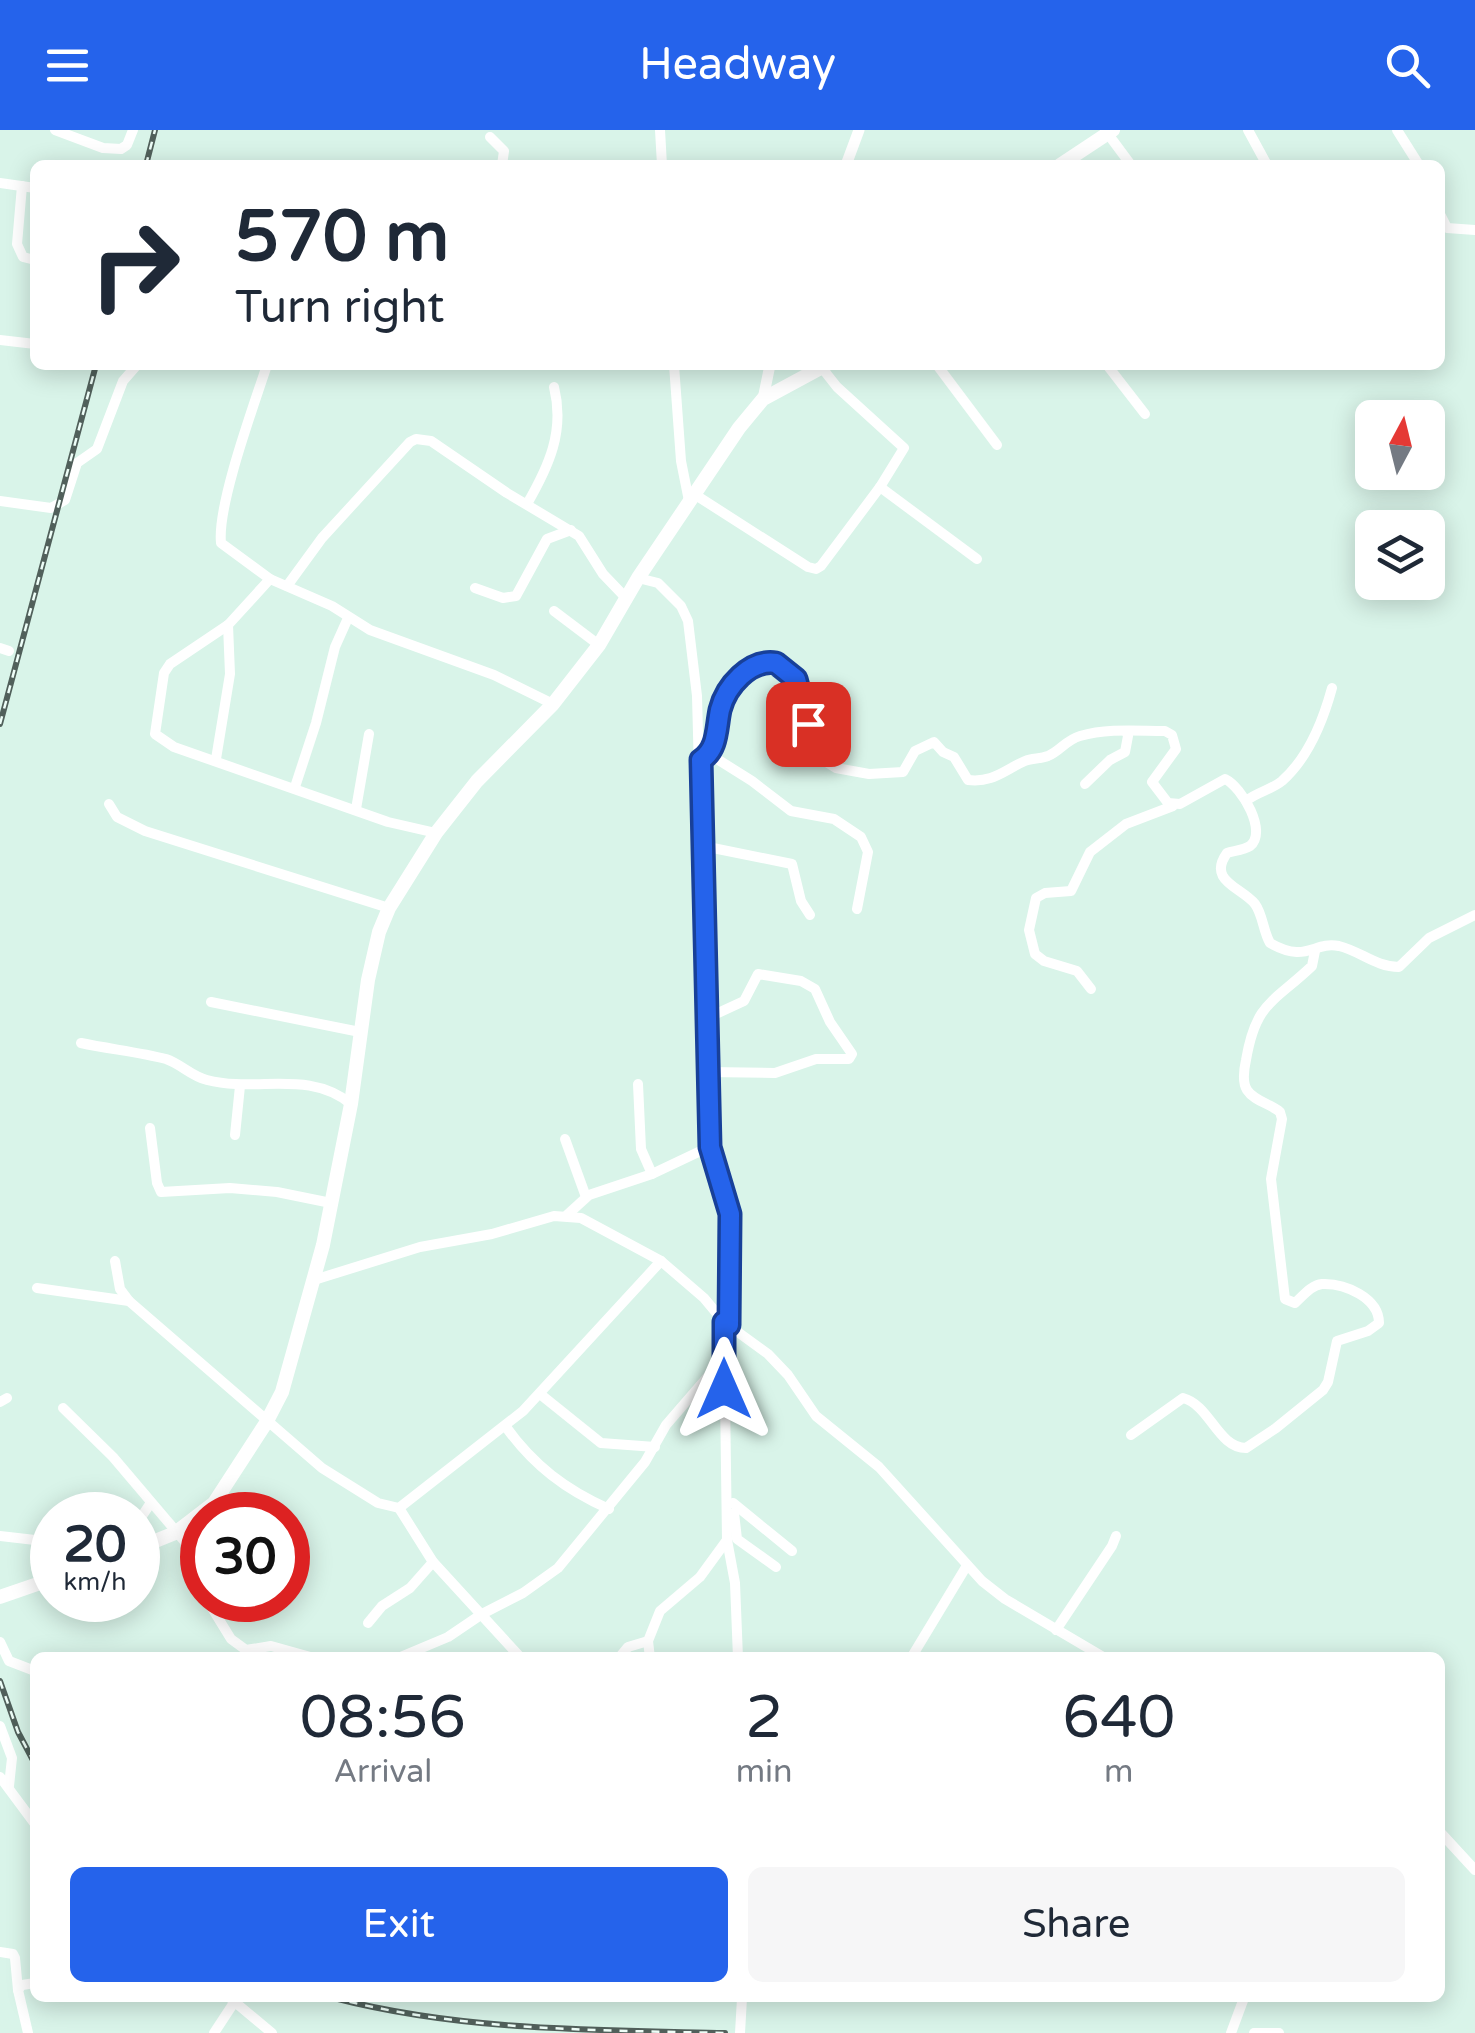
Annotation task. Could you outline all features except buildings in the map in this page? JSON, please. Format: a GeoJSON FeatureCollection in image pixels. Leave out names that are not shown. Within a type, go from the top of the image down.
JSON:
{"type":"FeatureCollection","features":[{"type":"Feature","properties":{"kind":"main road"},"geometry":{"type":"LineString","coordinates":[[1067,160],[1103,133]]}},
{"type":"Feature","properties":{"kind":"main road"},"geometry":{"type":"LineString","coordinates":[[221,1492],[266,1423],[294,1357],[351,1104],[368,980],[389,908],[436,833],[478,781],[553,704],[598,645],[739,428],[764,399],[817,370]]}},
{"type":"Feature","properties":{"kind":"main road"},"geometry":{"type":"LineString","coordinates":[[0,1597],[30,1587]]}},
{"type":"Feature","properties":{"kind":"street"},"geometry":{"type":"LineString","coordinates":[[54,130],[113,149],[127,145],[133,130]]}},
{"type":"Feature","properties":{"kind":"street"},"geometry":{"type":"LineString","coordinates":[[660,130],[662,160]]}},
{"type":"Feature","properties":{"kind":"street"},"geometry":{"type":"LineString","coordinates":[[848,160],[860,130]]}},
{"type":"Feature","properties":{"kind":"street"},"geometry":{"type":"LineString","coordinates":[[1248,130],[1264,160]]}},
{"type":"Feature","properties":{"kind":"street"},"geometry":{"type":"LineString","coordinates":[[1397,130],[1416,160]]}},
{"type":"Feature","properties":{"kind":"street"},"geometry":{"type":"LineString","coordinates":[[1103,133],[1127,160]]}},
{"type":"Feature","properties":{"kind":"street"},"geometry":{"type":"LineString","coordinates":[[490,136],[504,151],[503,160]]}},
{"type":"Feature","properties":{"kind":"street"},"geometry":{"type":"LineString","coordinates":[[113,149],[114,160]]}},
{"type":"Feature","properties":{"kind":"street"},"geometry":{"type":"LineString","coordinates":[[0,183],[29,187],[18,244],[23,257],[30,259]]}},
{"type":"Feature","properties":{"kind":"street"},"geometry":{"type":"LineString","coordinates":[[1445,229],[1475,230]]}},
{"type":"Feature","properties":{"kind":"street"},"geometry":{"type":"LineString","coordinates":[[0,340],[30,343]]}},
{"type":"Feature","properties":{"kind":"street"},"geometry":{"type":"LineString","coordinates":[[0,501],[52,508],[66,500],[77,463],[97,449],[123,382],[133,370]]}},
{"type":"Feature","properties":{"kind":"street"},"geometry":{"type":"LineString","coordinates":[[265,370],[220,536],[227,549],[270,579],[348,618],[396,640],[494,675],[553,704]]}},
{"type":"Feature","properties":{"kind":"street"},"geometry":{"type":"LineString","coordinates":[[674,370],[681,461],[691,497],[816,569],[839,544],[903,452],[903,444],[837,387],[826,370]]}},
{"type":"Feature","properties":{"kind":"street"},"geometry":{"type":"LineString","coordinates":[[764,399],[769,370]]}},
{"type":"Feature","properties":{"kind":"street"},"geometry":{"type":"LineString","coordinates":[[941,370],[997,445]]}},
{"type":"Feature","properties":{"kind":"street"},"geometry":{"type":"LineString","coordinates":[[1111,370],[1146,414]]}},
{"type":"Feature","properties":{"kind":"street"},"geometry":{"type":"LineString","coordinates":[[527,504],[547,465],[559,427],[554,387]]}},
{"type":"Feature","properties":{"kind":"street"},"geometry":{"type":"LineString","coordinates":[[287,586],[330,529],[416,438],[430,441],[571,530],[626,598]]}},
{"type":"Feature","properties":{"kind":"street"},"geometry":{"type":"LineString","coordinates":[[880,487],[977,559]]}},
{"type":"Feature","properties":{"kind":"street"},"geometry":{"type":"LineString","coordinates":[[476,588],[503,598],[516,596],[547,539],[571,530]]}},
{"type":"Feature","properties":{"kind":"street"},"geometry":{"type":"LineString","coordinates":[[638,578],[658,583],[669,592],[688,621],[705,758],[705,1019],[710,1147],[730,1214],[723,1359],[728,1540],[735,1583],[738,1652]]}},
{"type":"Feature","properties":{"kind":"street"},"geometry":{"type":"LineString","coordinates":[[270,579],[228,625],[170,664],[164,673],[154,726],[159,739],[388,822],[436,833]]}},
{"type":"Feature","properties":{"kind":"street"},"geometry":{"type":"LineString","coordinates":[[554,610],[598,645]]}},
{"type":"Feature","properties":{"kind":"street"},"geometry":{"type":"LineString","coordinates":[[294,787],[316,723],[335,647],[348,618]]}},
{"type":"Feature","properties":{"kind":"street"},"geometry":{"type":"LineString","coordinates":[[216,759],[231,654],[228,625]]}},
{"type":"Feature","properties":{"kind":"street"},"geometry":{"type":"LineString","coordinates":[[705,758],[730,690],[747,670],[771,662],[796,679],[813,742],[823,759],[836,768],[869,774],[903,772],[915,751],[934,742],[954,757],[968,780],[996,778],[1025,761],[1049,756],[1073,739],[1106,730],[1165,731],[1172,735],[1174,753],[1152,782],[1172,806]]}},
{"type":"Feature","properties":{"kind":"street"},"geometry":{"type":"LineString","coordinates":[[1246,801],[1280,782],[1298,764],[1332,688]]}},
{"type":"Feature","properties":{"kind":"street"},"geometry":{"type":"LineString","coordinates":[[1085,784],[1110,760],[1125,752],[1126,731]]}},
{"type":"Feature","properties":{"kind":"street"},"geometry":{"type":"LineString","coordinates":[[356,809],[368,734]]}},
{"type":"Feature","properties":{"kind":"street"},"geometry":{"type":"LineString","coordinates":[[705,758],[752,781],[791,811],[834,819],[861,837],[868,852],[857,909]]}},
{"type":"Feature","properties":{"kind":"street"},"geometry":{"type":"LineString","coordinates":[[1091,989],[1077,971],[1035,954],[1028,930],[1036,898],[1039,894],[1071,890],[1090,852],[1126,824],[1167,810],[1225,779],[1238,786],[1256,826],[1255,838],[1248,847],[1223,857],[1221,870],[1224,880],[1252,901],[1270,943],[1296,953],[1340,946],[1380,964],[1398,967],[1429,938],[1475,915]]}},
{"type":"Feature","properties":{"kind":"street"},"geometry":{"type":"LineString","coordinates":[[109,804],[117,817],[145,831],[389,908]]}},
{"type":"Feature","properties":{"kind":"street"},"geometry":{"type":"LineString","coordinates":[[703,846],[792,864],[802,901],[810,914]]}},
{"type":"Feature","properties":{"kind":"street"},"geometry":{"type":"LineString","coordinates":[[1130,1435],[1183,1398],[1196,1403],[1231,1444],[1246,1448],[1323,1390],[1337,1341],[1368,1331],[1379,1322],[1373,1304],[1351,1290],[1323,1284],[1295,1302],[1285,1299],[1271,1179],[1282,1119],[1280,1112],[1245,1088],[1244,1069],[1253,1024],[1261,1011],[1312,966],[1314,951]]}},
{"type":"Feature","properties":{"kind":"street"},"geometry":{"type":"LineString","coordinates":[[705,1019],[744,1001],[758,974],[773,974],[801,981],[814,989],[852,1054],[846,1060],[816,1059],[775,1073],[708,1072]]}},
{"type":"Feature","properties":{"kind":"street"},"geometry":{"type":"LineString","coordinates":[[211,1002],[360,1032]]}},
{"type":"Feature","properties":{"kind":"street"},"geometry":{"type":"LineString","coordinates":[[81,1043],[161,1058],[207,1080],[240,1086],[314,1084],[351,1104]]}},
{"type":"Feature","properties":{"kind":"street"},"geometry":{"type":"LineString","coordinates":[[638,1084],[640,1149],[652,1174]]}},
{"type":"Feature","properties":{"kind":"street"},"geometry":{"type":"LineString","coordinates":[[235,1135],[240,1086]]}},
{"type":"Feature","properties":{"kind":"street"},"geometry":{"type":"LineString","coordinates":[[150,1128],[161,1192],[243,1189],[331,1203]]}},
{"type":"Feature","properties":{"kind":"street"},"geometry":{"type":"LineString","coordinates":[[565,1138],[586,1197]]}},
{"type":"Feature","properties":{"kind":"street"},"geometry":{"type":"LineString","coordinates":[[314,1280],[420,1247],[492,1234],[566,1214],[586,1197],[652,1174],[710,1147]]}},
{"type":"Feature","properties":{"kind":"street"},"geometry":{"type":"LineString","coordinates":[[566,1214],[581,1218],[661,1261],[727,1323],[768,1354],[816,1416],[879,1466],[966,1567],[1005,1599],[1095,1652]]}},
{"type":"Feature","properties":{"kind":"street"},"geometry":{"type":"LineString","coordinates":[[115,1261],[120,1288],[128,1301],[266,1423],[322,1468],[378,1502],[399,1508],[432,1562],[516,1652]]}},
{"type":"Feature","properties":{"kind":"street"},"geometry":{"type":"LineString","coordinates":[[399,1508],[506,1427],[661,1261]]}},
{"type":"Feature","properties":{"kind":"street"},"geometry":{"type":"LineString","coordinates":[[37,1288],[128,1301]]}},
{"type":"Feature","properties":{"kind":"street"},"geometry":{"type":"LineString","coordinates":[[412,1652],[448,1637],[558,1568],[609,1509],[666,1424],[723,1359]]}},
{"type":"Feature","properties":{"kind":"street"},"geometry":{"type":"LineString","coordinates":[[540,1394],[600,1444],[654,1447]]}},
{"type":"Feature","properties":{"kind":"street"},"geometry":{"type":"LineString","coordinates":[[63,1408],[140,1492]]}},
{"type":"Feature","properties":{"kind":"street"},"geometry":{"type":"LineString","coordinates":[[506,1427],[550,1476],[609,1509]]}},
{"type":"Feature","properties":{"kind":"street"},"geometry":{"type":"LineString","coordinates":[[726,1480],[730,1483],[737,1538],[776,1567]]}},
{"type":"Feature","properties":{"kind":"street"},"geometry":{"type":"LineString","coordinates":[[733,1503],[792,1552]]}},
{"type":"Feature","properties":{"kind":"street"},"geometry":{"type":"LineString","coordinates":[[160,1515],[180,1537]]}},
{"type":"Feature","properties":{"kind":"street"},"geometry":{"type":"LineString","coordinates":[[0,1536],[30,1539]]}},
{"type":"Feature","properties":{"kind":"street"},"geometry":{"type":"LineString","coordinates":[[1056,1630],[1116,1536]]}},
{"type":"Feature","properties":{"kind":"street"},"geometry":{"type":"LineString","coordinates":[[649,1652],[648,1641],[660,1611],[700,1577],[728,1540]]}},
{"type":"Feature","properties":{"kind":"street"},"geometry":{"type":"LineString","coordinates":[[368,1624],[382,1606],[410,1588],[432,1562]]}},
{"type":"Feature","properties":{"kind":"street"},"geometry":{"type":"LineString","coordinates":[[915,1652],[966,1567]]}},
{"type":"Feature","properties":{"kind":"street"},"geometry":{"type":"LineString","coordinates":[[221,1622],[241,1652]]}},
{"type":"Feature","properties":{"kind":"street"},"geometry":{"type":"LineString","coordinates":[[624,1652],[648,1641]]}},
{"type":"Feature","properties":{"kind":"street"},"geometry":{"type":"LineString","coordinates":[[0,1642],[9,1662],[30,1669]]}},
{"type":"Feature","properties":{"kind":"street"},"geometry":{"type":"LineString","coordinates":[[257,1652],[286,1648],[297,1652]]}},
{"type":"Feature","properties":{"kind":"street"},"geometry":{"type":"LineString","coordinates":[[0,1726],[12,1758],[4,1781],[30,1817]]}},
{"type":"Feature","properties":{"kind":"street"},"geometry":{"type":"LineString","coordinates":[[1445,1837],[1475,1870]]}},
{"type":"Feature","properties":{"kind":"street"},"geometry":{"type":"LineString","coordinates":[[0,1952],[15,1958],[28,2033]]}},
{"type":"Feature","properties":{"kind":"street"},"geometry":{"type":"LineString","coordinates":[[18,1990],[30,1984]]}},
{"type":"Feature","properties":{"kind":"street"},"geometry":{"type":"LineString","coordinates":[[214,2033],[230,2002]]}},
{"type":"Feature","properties":{"kind":"street"},"geometry":{"type":"LineString","coordinates":[[236,2002],[272,2033]]}},
{"type":"Feature","properties":{"kind":"street"},"geometry":{"type":"LineString","coordinates":[[740,2033],[742,2002]]}},
{"type":"Feature","properties":{"kind":"street"},"geometry":{"type":"LineString","coordinates":[[1231,2033],[1243,2002]]}},
{"type":"Feature","properties":{"kind":"street"},"geometry":{"type":"LineString","coordinates":[[1254,2033],[1279,2033]]}},
{"type":"Feature","properties":{"kind":"railway"},"geometry":{"type":"LineString","coordinates":[[147,160],[155,130]]}},
{"type":"Feature","properties":{"kind":"railway"},"geometry":{"type":"LineString","coordinates":[[0,724],[95,370]]}},
{"type":"Feature","properties":{"kind":"railway"},"geometry":{"type":"LineString","coordinates":[[0,1681],[30,1755]]}},
{"type":"Feature","properties":{"kind":"railway"},"geometry":{"type":"LineString","coordinates":[[351,2002],[479,2023],[725,2033]]}},
{"type":"Feature","properties":{"kind":"route"},"geometry":{"type":"LineString","coordinates":[[724,1389],[731,1223],[710,1147],[701,760],[710,754],[721,706],[730,690],[747,670],[758,665],[776,663],[796,679],[808,724]]}}]}
